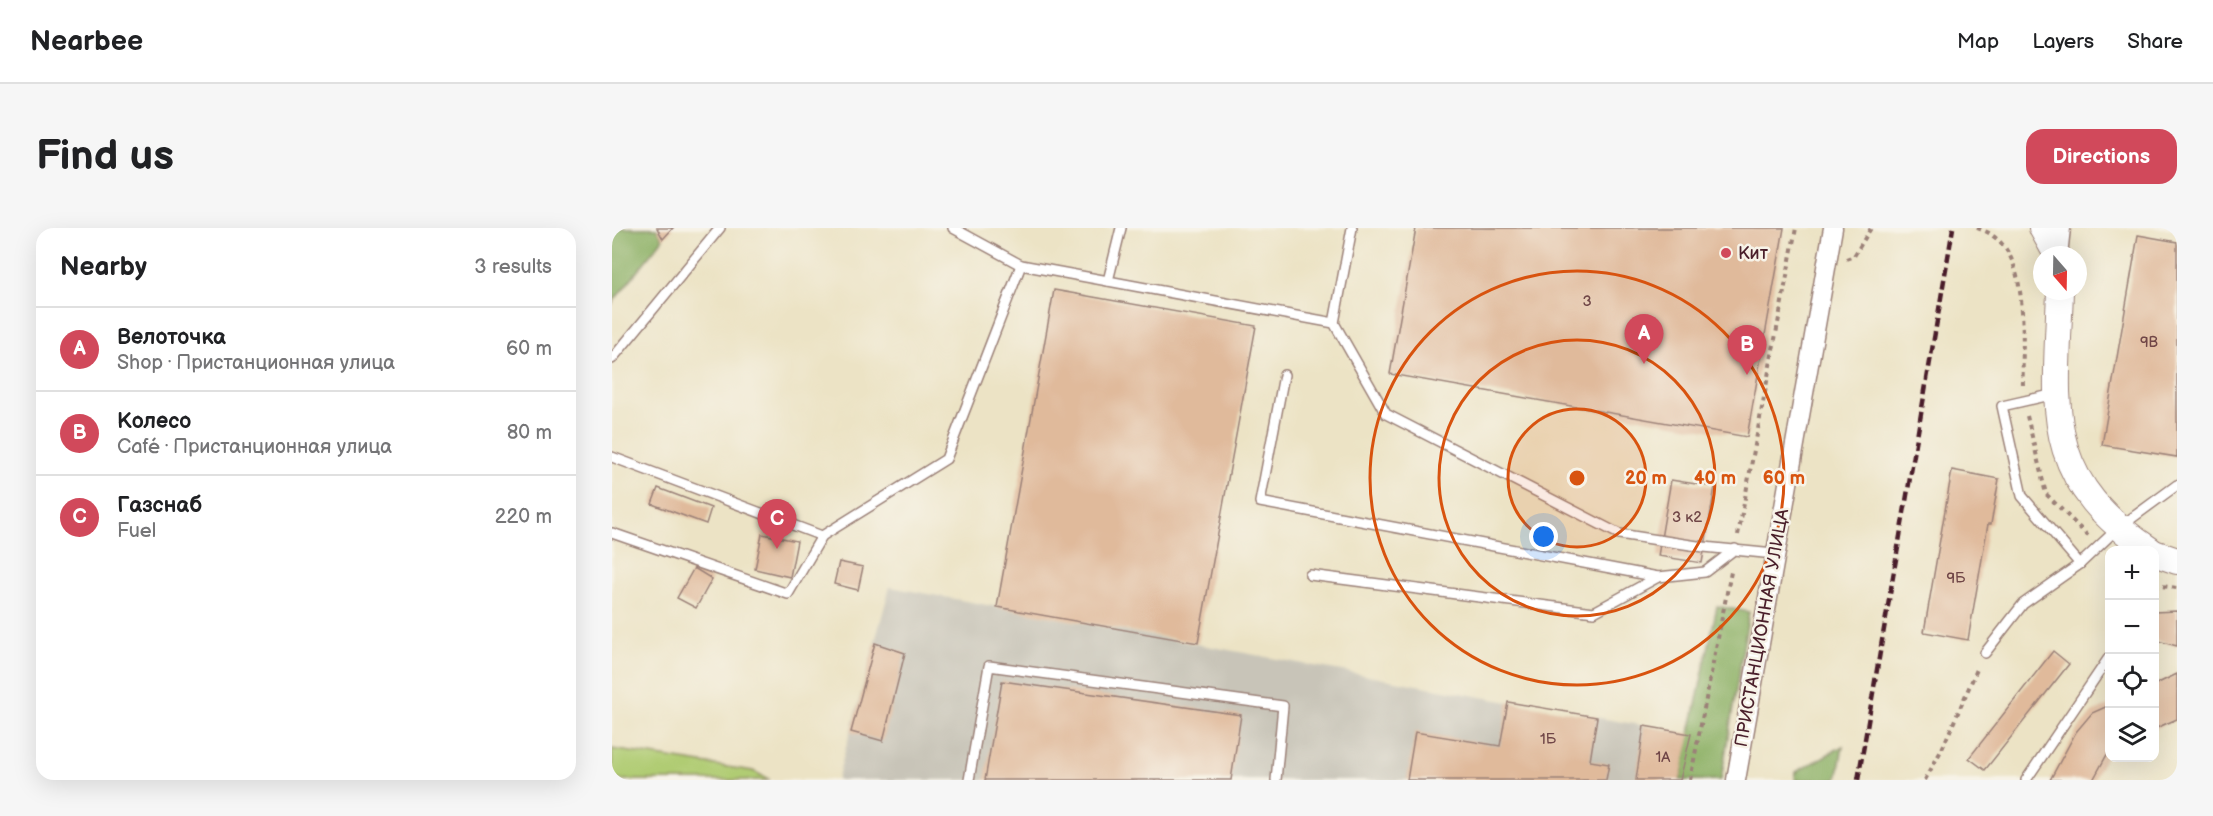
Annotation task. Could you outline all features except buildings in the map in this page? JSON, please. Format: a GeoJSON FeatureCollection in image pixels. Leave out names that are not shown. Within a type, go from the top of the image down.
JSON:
{"type":"FeatureCollection","features":[{"type":"Feature","properties":{"kind":"street","name":"ПРИСТАНЦИОННАЯ УЛИЦА"},"geometry":{"type":"LineString","coordinates":[[1736,780],[1833,228]]}},
{"type":"Feature","properties":{"kind":"street"},"geometry":{"type":"LineString","coordinates":[[2042,228],[2053,246]]}},
{"type":"Feature","properties":{"kind":"street"},"geometry":{"type":"LineString","coordinates":[[2059,246],[2061,228]]}},
{"type":"Feature","properties":{"kind":"street"},"geometry":{"type":"LineString","coordinates":[[2060,300],[2056,394],[2061,438],[2073,473],[2092,501],[2117,528],[2144,546]]}},
{"type":"Feature","properties":{"kind":"street"},"geometry":{"type":"LineString","coordinates":[[2159,555],[2177,561]]}},
{"type":"Feature","properties":{"kind":"lane"},"geometry":{"type":"LineString","coordinates":[[612,359],[720,228]]}},
{"type":"Feature","properties":{"kind":"lane"},"geometry":{"type":"LineString","coordinates":[[953,228],[1021,265],[1334,322]]}},
{"type":"Feature","properties":{"kind":"lane"},"geometry":{"type":"LineString","coordinates":[[1108,281],[1121,228]]}},
{"type":"Feature","properties":{"kind":"lane"},"geometry":{"type":"LineString","coordinates":[[1352,228],[1334,322],[1386,414],[1618,534],[1704,547],[1774,554]]}},
{"type":"Feature","properties":{"kind":"lane"},"geometry":{"type":"LineString","coordinates":[[612,534],[788,594],[822,536],[946,459],[1021,265]]}},
{"type":"Feature","properties":{"kind":"lane"},"geometry":{"type":"LineString","coordinates":[[1284,375],[1260,502],[1658,577],[1705,572],[1735,549]]}},
{"type":"Feature","properties":{"kind":"lane"},"geometry":{"type":"LineString","coordinates":[[2056,394],[2002,406],[2022,496],[2080,564]]}},
{"type":"Feature","properties":{"kind":"lane"},"geometry":{"type":"LineString","coordinates":[[612,457],[822,536]]}},
{"type":"Feature","properties":{"kind":"lane"},"geometry":{"type":"LineString","coordinates":[[1985,653],[2023,604],[2080,564],[2117,528],[2177,485]]}},
{"type":"Feature","properties":{"kind":"lane"},"geometry":{"type":"LineString","coordinates":[[1310,575],[1594,612],[1658,577]]}},
{"type":"Feature","properties":{"kind":"lane"},"geometry":{"type":"LineString","coordinates":[[2026,780],[2105,662]]}},
{"type":"Feature","properties":{"kind":"lane"},"geometry":{"type":"LineString","coordinates":[[969,780],[989,666],[1283,706],[1275,780]]}},
{"type":"Feature","properties":{"kind":"path"},"geometry":{"type":"LineString","coordinates":[[1690,780],[1796,228]]}},
{"type":"Feature","properties":{"kind":"path"},"geometry":{"type":"LineString","coordinates":[[1843,260],[1854,256],[1871,228]]}},
{"type":"Feature","properties":{"kind":"path"},"geometry":{"type":"LineString","coordinates":[[2159,586],[2177,588]]}},
{"type":"Feature","properties":{"kind":"path"},"geometry":{"type":"LineString","coordinates":[[1925,780],[1942,749],[1985,653]]}},
{"type":"Feature","properties":{"kind":"shaded area"},"geometry":{"type":"Polygon","coordinates":[[[890,587],[1691,734],[1680,780],[837,780],[890,587]]]}},
{"type":"Feature","properties":{"kind":"green space"},"geometry":{"type":"Polygon","coordinates":[[[612,228],[657,228],[663,239],[612,303],[612,228]]]}},
{"type":"Feature","properties":{"kind":"green space"},"geometry":{"type":"Polygon","coordinates":[[[1717,606],[1749,612],[1721,780],[1680,780],[1717,606]]]}},
{"type":"Feature","properties":{"kind":"green space"},"geometry":{"type":"Polygon","coordinates":[[[1843,746],[1837,780],[1795,780],[1796,772],[1843,746]]]}},
{"type":"Feature","properties":{"kind":"green space"},"geometry":{"type":"Polygon","coordinates":[[[612,749],[753,771],[770,780],[612,780],[612,749]]]}},
{"type":"Feature","properties":{"kind":"railway"},"geometry":{"type":"LineString","coordinates":[[1858,780],[1953,228]]}},
{"type":"Feature","properties":{"kind":"place","name":"Кит"},"geometry":{"type":"Point","coordinates":[1726,253]}},
{"type":"Feature","properties":{"kind":"place","name":"Велоточка"},"geometry":{"type":"Point","coordinates":[1644,364]}},
{"type":"Feature","properties":{"kind":"place","name":"Колесо"},"geometry":{"type":"Point","coordinates":[1747,375]}},
{"type":"Feature","properties":{"kind":"place","name":"Газснаб"},"geometry":{"type":"Point","coordinates":[777,549]}}]}
